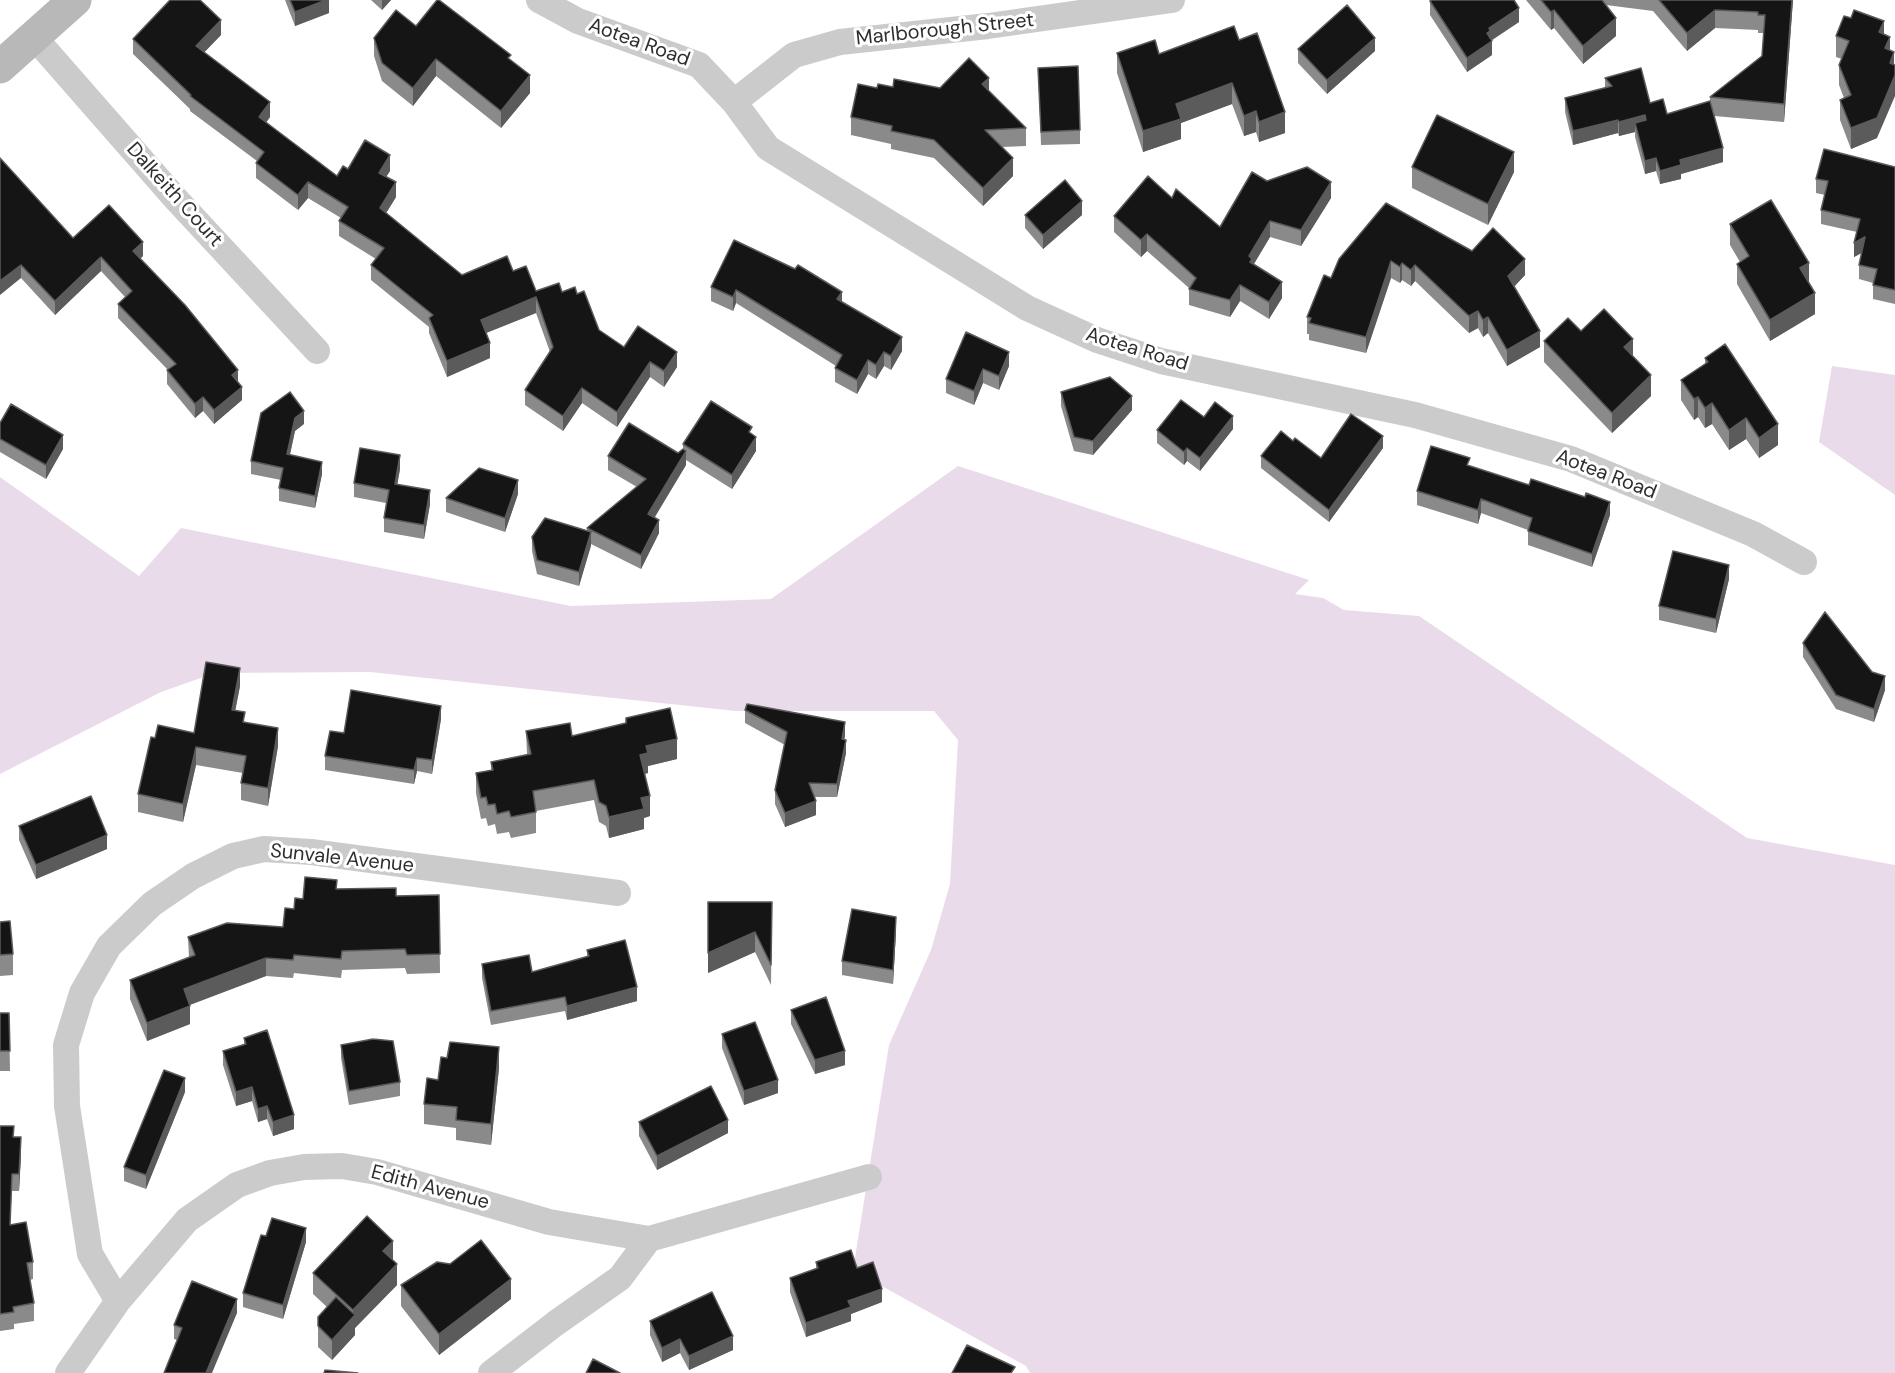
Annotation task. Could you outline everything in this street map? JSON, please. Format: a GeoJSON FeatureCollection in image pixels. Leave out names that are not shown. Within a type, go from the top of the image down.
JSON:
{"type":"FeatureCollection","features":[{"type":"Feature","properties":{"kind":"street"},"geometry":{"type":"LineString","coordinates":[[0,67],[75,0]]}},
{"type":"Feature","properties":{"kind":"street","name":"Aotea Road"},"geometry":{"type":"LineString","coordinates":[[539,0],[578,21],[699,65],[734,102],[768,148],[1027,308],[1097,340],[1161,361],[1415,415],[1571,459],[1753,534],[1804,562]]}},
{"type":"Feature","properties":{"kind":"street","name":"Marlborough Street"},"geometry":{"type":"LineString","coordinates":[[734,102],[794,55],[840,42],[999,25],[1172,0]]}},
{"type":"Feature","properties":{"kind":"street","name":"Dalkeith Court"},"geometry":{"type":"LineString","coordinates":[[34,37],[175,198],[318,351]]}},
{"type":"Feature","properties":{"kind":"street","name":"Sunvale Avenue"},"geometry":{"type":"LineString","coordinates":[[118,1301],[90,1254],[67,1107],[66,1045],[82,993],[109,946],[152,904],[193,876],[233,856],[264,849],[311,852],[618,893]]}},
{"type":"Feature","properties":{"kind":"street","name":"Edith Avenue"},"geometry":{"type":"LineString","coordinates":[[68,1373],[118,1301],[187,1220],[237,1185],[270,1173],[304,1167],[342,1166],[377,1172],[549,1222],[649,1239],[869,1177]]}},
{"type":"Feature","properties":{"kind":"street"},"geometry":{"type":"LineString","coordinates":[[490,1373],[620,1278],[649,1239]]}},
{"type":"Feature","properties":{"kind":"shaded area"},"geometry":{"type":"Polygon","coordinates":[[[1832,366],[1895,375],[1895,495],[1819,442],[1832,366]]]}},
{"type":"Feature","properties":{"kind":"shaded area"},"geometry":{"type":"Polygon","coordinates":[[[958,466],[1309,580],[1295,594],[1323,598],[1344,610],[1419,616],[1747,838],[1895,865],[1895,1373],[1030,1373],[1026,1366],[853,1270],[889,1045],[931,950],[950,884],[958,740],[934,711],[736,711],[370,672],[215,673],[161,692],[0,774],[0,477],[139,576],[181,528],[571,606],[771,599],[958,466]]]}},
{"type":"Feature","properties":{"kind":"building"},"geometry":{"type":"Polygon","coordinates":[[[170,0],[200,0],[221,20],[196,46],[270,102],[259,117],[337,176],[343,166],[348,169],[365,140],[390,155],[379,173],[396,182],[380,208],[462,275],[507,256],[513,271],[526,266],[536,291],[559,283],[562,292],[575,287],[577,294],[584,291],[599,330],[624,347],[638,326],[677,352],[664,371],[650,362],[617,412],[582,388],[563,416],[525,390],[553,347],[536,297],[481,320],[490,343],[447,361],[429,318],[433,315],[371,265],[384,248],[339,221],[348,207],[308,182],[298,195],[256,163],[264,152],[190,96],[133,39],[170,0]]]}},
{"type":"Feature","properties":{"kind":"building"},"geometry":{"type":"Polygon","coordinates":[[[290,0],[326,0],[295,12],[290,0]]]}},
{"type":"Feature","properties":{"kind":"building"},"geometry":{"type":"Polygon","coordinates":[[[437,0],[511,55],[508,58],[530,75],[501,111],[436,59],[413,88],[382,63],[374,38],[396,10],[416,26],[437,0]]]}},
{"type":"Feature","properties":{"kind":"building"},"geometry":{"type":"Polygon","coordinates":[[[1514,0],[1519,8],[1489,28],[1490,31],[1487,33],[1492,41],[1467,58],[1430,1],[1514,0]]]}},
{"type":"Feature","properties":{"kind":"building"},"geometry":{"type":"Polygon","coordinates":[[[1541,0],[1602,0],[1616,18],[1583,46],[1554,10],[1551,12],[1541,0]]]}},
{"type":"Feature","properties":{"kind":"building"},"geometry":{"type":"Polygon","coordinates":[[[1659,0],[1792,0],[1784,104],[1710,97],[1762,56],[1765,15],[1758,15],[1758,12],[1715,10],[1687,33],[1659,0]]]}},
{"type":"Feature","properties":{"kind":"building"},"geometry":{"type":"Polygon","coordinates":[[[1347,5],[1375,38],[1327,80],[1298,49],[1347,5]]]}},
{"type":"Feature","properties":{"kind":"building"},"geometry":{"type":"Polygon","coordinates":[[[1854,10],[1884,21],[1879,32],[1890,37],[1885,48],[1894,52],[1890,63],[1895,65],[1895,75],[1877,118],[1851,128],[1840,100],[1851,95],[1839,65],[1849,41],[1836,36],[1844,16],[1851,18],[1854,10]]]}},
{"type":"Feature","properties":{"kind":"building"},"geometry":{"type":"Polygon","coordinates":[[[1234,26],[1239,40],[1257,33],[1285,112],[1259,122],[1256,111],[1244,116],[1232,83],[1176,104],[1181,119],[1143,131],[1117,53],[1155,40],[1159,54],[1234,26]]]}},
{"type":"Feature","properties":{"kind":"building"},"geometry":{"type":"Polygon","coordinates":[[[969,58],[989,78],[982,84],[1026,128],[985,130],[1013,158],[983,188],[934,140],[891,131],[892,126],[851,117],[858,84],[877,88],[878,84],[893,87],[894,79],[940,88],[969,58]]]}},
{"type":"Feature","properties":{"kind":"building"},"geometry":{"type":"Polygon","coordinates":[[[1078,66],[1080,130],[1041,132],[1038,68],[1078,66]]]}},
{"type":"Feature","properties":{"kind":"building"},"geometry":{"type":"Polygon","coordinates":[[[1641,68],[1650,103],[1663,99],[1667,114],[1710,101],[1723,148],[1680,160],[1681,165],[1660,171],[1656,158],[1645,161],[1635,123],[1646,120],[1645,115],[1573,131],[1565,98],[1612,86],[1605,78],[1641,68]]]}},
{"type":"Feature","properties":{"kind":"building"},"geometry":{"type":"Polygon","coordinates":[[[1437,115],[1514,152],[1488,204],[1412,167],[1437,115]]]}},
{"type":"Feature","properties":{"kind":"building"},"geometry":{"type":"Polygon","coordinates":[[[1824,149],[1895,167],[1895,290],[1873,285],[1877,269],[1859,265],[1865,237],[1854,243],[1860,219],[1821,210],[1828,181],[1816,179],[1824,149]]]}},
{"type":"Feature","properties":{"kind":"building"},"geometry":{"type":"Polygon","coordinates":[[[0,158],[73,238],[109,205],[143,242],[133,251],[185,305],[238,370],[232,375],[242,387],[214,410],[203,397],[195,404],[167,370],[176,364],[118,304],[132,291],[101,257],[55,301],[21,265],[0,281],[0,158]]]}},
{"type":"Feature","properties":{"kind":"building"},"geometry":{"type":"Polygon","coordinates":[[[1307,167],[1331,182],[1301,230],[1270,221],[1249,256],[1252,259],[1250,262],[1282,282],[1269,302],[1240,285],[1230,300],[1189,289],[1196,278],[1147,234],[1141,240],[1114,216],[1148,176],[1172,198],[1176,189],[1220,227],[1252,172],[1267,181],[1307,167]]]}},
{"type":"Feature","properties":{"kind":"building"},"geometry":{"type":"Polygon","coordinates":[[[1065,180],[1082,201],[1043,235],[1025,215],[1065,180]]]}},
{"type":"Feature","properties":{"kind":"building"},"geometry":{"type":"Polygon","coordinates":[[[1771,200],[1809,263],[1800,268],[1815,293],[1770,320],[1737,264],[1749,256],[1730,224],[1771,200]]]}},
{"type":"Feature","properties":{"kind":"building"},"geometry":{"type":"Polygon","coordinates":[[[1386,203],[1472,251],[1493,228],[1525,259],[1508,276],[1540,331],[1507,350],[1488,317],[1483,320],[1478,311],[1469,316],[1415,265],[1411,270],[1402,263],[1400,267],[1391,261],[1366,337],[1309,323],[1311,318],[1307,317],[1324,275],[1331,278],[1339,259],[1386,203]]]}},
{"type":"Feature","properties":{"kind":"building"},"geometry":{"type":"Polygon","coordinates":[[[734,240],[795,269],[798,265],[842,292],[837,299],[902,337],[891,356],[884,352],[876,365],[868,360],[857,380],[835,368],[842,355],[736,290],[733,297],[711,287],[734,240]]]}},
{"type":"Feature","properties":{"kind":"building"},"geometry":{"type":"Polygon","coordinates":[[[1604,309],[1633,339],[1624,347],[1651,375],[1612,413],[1544,341],[1568,318],[1581,331],[1604,309]]]}},
{"type":"Feature","properties":{"kind":"building"},"geometry":{"type":"Polygon","coordinates":[[[966,332],[1009,352],[999,376],[983,369],[974,391],[946,379],[966,332]]]}},
{"type":"Feature","properties":{"kind":"building"},"geometry":{"type":"Polygon","coordinates":[[[1725,344],[1778,424],[1759,438],[1746,418],[1729,430],[1712,403],[1705,408],[1698,397],[1694,399],[1681,380],[1708,362],[1705,358],[1725,344]]]}},
{"type":"Feature","properties":{"kind":"building"},"geometry":{"type":"Polygon","coordinates":[[[1110,377],[1132,396],[1093,441],[1074,437],[1061,392],[1110,377]]]}},
{"type":"Feature","properties":{"kind":"building"},"geometry":{"type":"Polygon","coordinates":[[[290,392],[304,411],[295,418],[287,454],[322,462],[315,496],[279,488],[283,468],[251,461],[261,413],[290,392]]]}},
{"type":"Feature","properties":{"kind":"building"},"geometry":{"type":"Polygon","coordinates":[[[1181,400],[1204,417],[1215,402],[1233,416],[1200,458],[1187,448],[1184,452],[1157,430],[1181,400]]]}},
{"type":"Feature","properties":{"kind":"building"},"geometry":{"type":"Polygon","coordinates":[[[711,401],[752,427],[749,432],[756,437],[732,475],[683,444],[711,401]]]}},
{"type":"Feature","properties":{"kind":"building"},"geometry":{"type":"Polygon","coordinates":[[[11,404],[63,435],[46,465],[0,439],[0,423],[11,404]]]}},
{"type":"Feature","properties":{"kind":"building"},"geometry":{"type":"Polygon","coordinates":[[[1351,414],[1383,436],[1329,510],[1261,456],[1281,431],[1293,441],[1295,438],[1321,458],[1351,414]]]}},
{"type":"Feature","properties":{"kind":"building"},"geometry":{"type":"Polygon","coordinates":[[[629,423],[678,453],[683,449],[686,451],[648,514],[659,520],[641,555],[587,528],[646,479],[608,456],[629,423]]]}},
{"type":"Feature","properties":{"kind":"building"},"geometry":{"type":"Polygon","coordinates":[[[1431,446],[1470,458],[1467,465],[1529,485],[1531,479],[1585,497],[1586,493],[1610,502],[1592,554],[1528,531],[1532,518],[1481,499],[1478,510],[1417,491],[1431,446]]]}},
{"type":"Feature","properties":{"kind":"building"},"geometry":{"type":"Polygon","coordinates":[[[360,448],[400,455],[395,484],[430,490],[424,525],[384,518],[389,490],[354,483],[360,448]]]}},
{"type":"Feature","properties":{"kind":"building"},"geometry":{"type":"Polygon","coordinates":[[[479,468],[518,480],[505,518],[446,498],[479,468]]]}},
{"type":"Feature","properties":{"kind":"building"},"geometry":{"type":"Polygon","coordinates":[[[545,518],[591,532],[579,572],[537,560],[532,537],[545,518]]]}},
{"type":"Feature","properties":{"kind":"building"},"geometry":{"type":"Polygon","coordinates":[[[1673,551],[1729,565],[1716,619],[1659,606],[1673,551]]]}},
{"type":"Feature","properties":{"kind":"building"},"geometry":{"type":"Polygon","coordinates":[[[1825,612],[1872,672],[1885,676],[1874,709],[1836,695],[1803,643],[1825,612]]]}},
{"type":"Feature","properties":{"kind":"building"},"geometry":{"type":"Polygon","coordinates":[[[206,662],[240,668],[232,710],[245,712],[243,722],[278,728],[268,788],[241,783],[246,756],[196,747],[183,804],[138,794],[151,737],[155,738],[158,725],[194,733],[206,662]]]}},
{"type":"Feature","properties":{"kind":"building"},"geometry":{"type":"Polygon","coordinates":[[[351,690],[441,706],[432,760],[417,758],[414,770],[325,756],[330,731],[344,733],[351,690]]]}},
{"type":"Feature","properties":{"kind":"building"},"geometry":{"type":"Polygon","coordinates":[[[747,704],[845,722],[842,739],[846,740],[837,784],[809,783],[816,801],[785,813],[775,790],[787,732],[745,710],[747,704]]]}},
{"type":"Feature","properties":{"kind":"building"},"geometry":{"type":"Polygon","coordinates":[[[670,708],[677,739],[646,746],[648,753],[640,755],[650,796],[641,798],[644,809],[609,817],[606,806],[599,802],[594,780],[533,791],[536,812],[511,817],[509,811],[497,814],[495,804],[488,805],[486,797],[481,798],[476,773],[493,770],[491,762],[531,754],[526,731],[570,723],[572,736],[626,723],[626,718],[670,708]]]}},
{"type":"Feature","properties":{"kind":"building"},"geometry":{"type":"Polygon","coordinates":[[[91,796],[107,835],[36,865],[19,826],[91,796]]]}},
{"type":"Feature","properties":{"kind":"building"},"geometry":{"type":"Polygon","coordinates":[[[305,877],[337,880],[336,889],[396,888],[396,896],[439,895],[440,954],[407,955],[405,949],[342,951],[341,959],[294,955],[293,960],[266,958],[184,989],[190,1006],[147,1023],[130,980],[195,955],[188,937],[227,923],[283,927],[285,908],[294,909],[295,898],[303,899],[305,877]]]}},
{"type":"Feature","properties":{"kind":"building"},"geometry":{"type":"Polygon","coordinates":[[[708,902],[772,902],[771,965],[755,932],[708,953],[708,902]]]}},
{"type":"Feature","properties":{"kind":"building"},"geometry":{"type":"Polygon","coordinates":[[[852,909],[896,917],[893,970],[842,961],[852,909]]]}},
{"type":"Feature","properties":{"kind":"building"},"geometry":{"type":"Polygon","coordinates":[[[10,921],[13,954],[0,955],[0,922],[10,921]]]}},
{"type":"Feature","properties":{"kind":"building"},"geometry":{"type":"Polygon","coordinates":[[[625,940],[637,987],[567,1006],[565,997],[491,1011],[482,964],[529,955],[532,972],[589,956],[587,950],[625,940]]]}},
{"type":"Feature","properties":{"kind":"building"},"geometry":{"type":"Polygon","coordinates":[[[826,997],[845,1051],[815,1060],[791,1010],[826,997]]]}},
{"type":"Feature","properties":{"kind":"building"},"geometry":{"type":"Polygon","coordinates":[[[0,1013],[9,1013],[10,1051],[0,1051],[0,1013]]]}},
{"type":"Feature","properties":{"kind":"building"},"geometry":{"type":"Polygon","coordinates":[[[755,1022],[778,1080],[744,1091],[722,1034],[755,1022]]]}},
{"type":"Feature","properties":{"kind":"building"},"geometry":{"type":"Polygon","coordinates":[[[267,1030],[294,1115],[273,1122],[267,1106],[258,1109],[252,1087],[236,1092],[223,1051],[246,1044],[244,1038],[267,1030]]]}},
{"type":"Feature","properties":{"kind":"building"},"geometry":{"type":"Polygon","coordinates":[[[373,1039],[393,1041],[400,1082],[349,1091],[341,1045],[373,1039]]]}},
{"type":"Feature","properties":{"kind":"building"},"geometry":{"type":"Polygon","coordinates":[[[450,1042],[499,1047],[491,1124],[456,1120],[457,1107],[424,1104],[427,1078],[438,1080],[441,1057],[447,1058],[450,1042]]]}},
{"type":"Feature","properties":{"kind":"building"},"geometry":{"type":"Polygon","coordinates":[[[164,1070],[185,1078],[146,1175],[124,1167],[164,1070]]]}},
{"type":"Feature","properties":{"kind":"building"},"geometry":{"type":"Polygon","coordinates":[[[711,1086],[728,1120],[657,1156],[639,1122],[711,1086]]]}},
{"type":"Feature","properties":{"kind":"building"},"geometry":{"type":"Polygon","coordinates":[[[0,1126],[14,1126],[13,1137],[21,1137],[19,1174],[12,1174],[10,1225],[26,1222],[33,1262],[27,1263],[34,1303],[13,1307],[14,1312],[0,1314],[0,1126]]]}},
{"type":"Feature","properties":{"kind":"building"},"geometry":{"type":"Polygon","coordinates":[[[367,1216],[393,1241],[383,1251],[397,1264],[353,1310],[313,1273],[367,1216]]]}},
{"type":"Feature","properties":{"kind":"building"},"geometry":{"type":"Polygon","coordinates":[[[272,1218],[306,1228],[283,1305],[243,1293],[261,1235],[266,1236],[272,1218]]]}},
{"type":"Feature","properties":{"kind":"building"},"geometry":{"type":"Polygon","coordinates":[[[481,1240],[511,1279],[439,1334],[401,1285],[437,1262],[450,1264],[481,1240]]]}},
{"type":"Feature","properties":{"kind":"building"},"geometry":{"type":"Polygon","coordinates":[[[851,1250],[857,1268],[873,1262],[882,1289],[848,1301],[851,1307],[806,1323],[790,1278],[818,1268],[816,1262],[851,1250]]]}},
{"type":"Feature","properties":{"kind":"building"},"geometry":{"type":"Polygon","coordinates":[[[192,1281],[237,1299],[206,1373],[164,1373],[182,1328],[174,1325],[192,1281]]]}},
{"type":"Feature","properties":{"kind":"building"},"geometry":{"type":"Polygon","coordinates":[[[712,1292],[733,1336],[689,1356],[680,1339],[662,1348],[650,1321],[712,1292]]]}},
{"type":"Feature","properties":{"kind":"building"},"geometry":{"type":"Polygon","coordinates":[[[336,1297],[355,1315],[332,1340],[318,1326],[318,1317],[336,1297]]]}},
{"type":"Feature","properties":{"kind":"building"},"geometry":{"type":"Polygon","coordinates":[[[967,1345],[1015,1367],[1011,1373],[952,1373],[967,1345]]]}},
{"type":"Feature","properties":{"kind":"building"},"geometry":{"type":"Polygon","coordinates":[[[593,1359],[620,1373],[586,1373],[593,1359]]]}},
{"type":"Feature","properties":{"kind":"building"},"geometry":{"type":"Polygon","coordinates":[[[325,1370],[358,1373],[324,1373],[325,1370]]]}}]}
